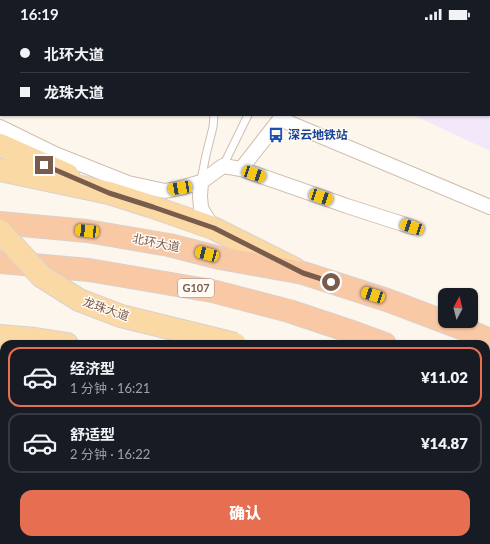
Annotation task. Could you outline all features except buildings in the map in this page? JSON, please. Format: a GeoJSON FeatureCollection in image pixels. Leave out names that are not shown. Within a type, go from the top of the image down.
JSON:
{"type":"FeatureCollection","features":[{"type":"Feature","properties":{"kind":"highway","name":"北环大道"},"geometry":{"type":"LineString","coordinates":[[0,223],[87,231],[169,245],[220,258],[303,273],[387,300],[490,340]]}},
{"type":"Feature","properties":{"kind":"highway","name":"G107"},"geometry":{"type":"LineString","coordinates":[[0,262],[88,270],[212,291],[288,311],[355,332],[375,340]]}},
{"type":"Feature","properties":{"kind":"main road"},"geometry":{"type":"LineString","coordinates":[[0,145],[109,193]]}},
{"type":"Feature","properties":{"kind":"main road"},"geometry":{"type":"LineString","coordinates":[[0,170],[109,193],[160,209],[214,228],[303,273]]}},
{"type":"Feature","properties":{"kind":"main road","name":"龙珠大道"},"geometry":{"type":"LineString","coordinates":[[0,231],[41,276],[79,300],[121,316],[219,340]]}},
{"type":"Feature","properties":{"kind":"main road"},"geometry":{"type":"LineString","coordinates":[[0,336],[41,340]]}},
{"type":"Feature","properties":{"kind":"street"},"geometry":{"type":"LineString","coordinates":[[241,169],[281,117],[490,207]]}},
{"type":"Feature","properties":{"kind":"street"},"geometry":{"type":"LineString","coordinates":[[0,127],[56,154],[128,183],[165,191],[201,182],[223,166],[241,169],[412,227]]}},
{"type":"Feature","properties":{"kind":"street"},"geometry":{"type":"LineString","coordinates":[[201,182],[200,196],[202,208],[214,228]]}},
{"type":"Feature","properties":{"kind":"lane"},"geometry":{"type":"LineString","coordinates":[[201,182],[213,127],[214,116]]}},
{"type":"Feature","properties":{"kind":"lane"},"geometry":{"type":"LineString","coordinates":[[223,166],[248,116]]}},
{"type":"Feature","properties":{"kind":"shaded area"},"geometry":{"type":"Polygon","coordinates":[[[415,116],[490,116],[490,151],[415,116]]]}},
{"type":"Feature","properties":{"kind":"place","name":"深云地铁站"},"geometry":{"type":"Point","coordinates":[276,135]}},
{"type":"Feature","properties":{"kind":"route"},"geometry":{"type":"LineString","coordinates":[[44,165],[109,193],[214,228],[303,273],[331,282]]}}]}
